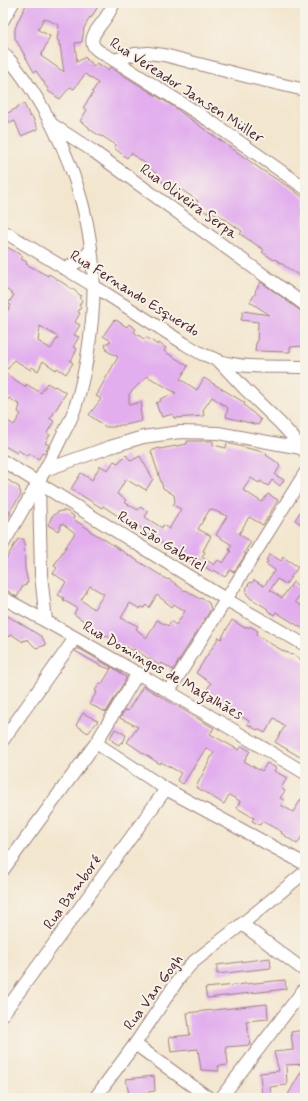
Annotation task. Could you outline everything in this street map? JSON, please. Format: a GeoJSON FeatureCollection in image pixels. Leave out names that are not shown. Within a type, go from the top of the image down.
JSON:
{"type":"FeatureCollection","features":[{"type":"Feature","properties":{"kind":"street"},"geometry":{"type":"LineString","coordinates":[[3,20],[13,3]]}},
{"type":"Feature","properties":{"kind":"street","name":"Rua Vereador Jansen Müller"},"geometry":{"type":"LineString","coordinates":[[114,3],[92,37],[94,48],[210,121],[305,188]]}},
{"type":"Feature","properties":{"kind":"street"},"geometry":{"type":"LineString","coordinates":[[3,53],[27,82],[53,125],[68,157],[78,189],[91,250],[94,286],[90,341],[80,392],[72,414],[39,483],[3,544]]}},
{"type":"Feature","properties":{"kind":"street"},"geometry":{"type":"LineString","coordinates":[[114,60],[135,54],[148,53],[164,55],[305,90]]}},
{"type":"Feature","properties":{"kind":"street","name":"Rua Oliveira Serpa"},"geometry":{"type":"LineString","coordinates":[[53,125],[93,151],[305,305]]}},
{"type":"Feature","properties":{"kind":"street","name":"Rua Fernando Esquerdo"},"geometry":{"type":"LineString","coordinates":[[3,231],[94,286],[185,344],[218,360],[280,423],[303,450]]}},
{"type":"Feature","properties":{"kind":"street"},"geometry":{"type":"LineString","coordinates":[[63,268],[77,263],[91,250]]}},
{"type":"Feature","properties":{"kind":"street"},"geometry":{"type":"LineString","coordinates":[[218,360],[229,364],[251,366],[305,367]]}},
{"type":"Feature","properties":{"kind":"street"},"geometry":{"type":"LineString","coordinates":[[245,389],[243,383],[244,378],[251,366]]}},
{"type":"Feature","properties":{"kind":"street"},"geometry":{"type":"LineString","coordinates":[[45,470],[143,437],[180,432],[218,433],[303,450]]}},
{"type":"Feature","properties":{"kind":"street","name":"Rua São Gabriel"},"geometry":{"type":"LineString","coordinates":[[3,461],[227,600],[305,645]]}},
{"type":"Feature","properties":{"kind":"street"},"geometry":{"type":"LineString","coordinates":[[169,691],[305,473]]}},
{"type":"Feature","properties":{"kind":"street"},"geometry":{"type":"LineString","coordinates":[[39,483],[41,575],[46,621]]}},
{"type":"Feature","properties":{"kind":"street","name":"Rua Domingos de Magalhães"},"geometry":{"type":"LineString","coordinates":[[3,598],[169,691],[305,774]]}},
{"type":"Feature","properties":{"kind":"street"},"geometry":{"type":"LineString","coordinates":[[3,740],[75,638]]}},
{"type":"Feature","properties":{"kind":"street"},"geometry":{"type":"LineString","coordinates":[[3,870],[96,744],[138,673]]}},
{"type":"Feature","properties":{"kind":"street"},"geometry":{"type":"LineString","coordinates":[[96,744],[166,789],[305,864]]}},
{"type":"Feature","properties":{"kind":"street","name":"Rua Bamboré"},"geometry":{"type":"LineString","coordinates":[[3,1014],[166,789]]}},
{"type":"Feature","properties":{"kind":"street","name":"Rua Van Gogh"},"geometry":{"type":"LineString","coordinates":[[95,1098],[135,1044],[180,978],[192,964],[305,872]]}},
{"type":"Feature","properties":{"kind":"street"},"geometry":{"type":"LineString","coordinates":[[242,924],[305,972]]}},
{"type":"Feature","properties":{"kind":"street"},"geometry":{"type":"LineString","coordinates":[[221,1098],[305,988]]}},
{"type":"Feature","properties":{"kind":"street"},"geometry":{"type":"LineString","coordinates":[[135,1044],[209,1098]]}},
{"type":"Feature","properties":{"kind":"building"},"geometry":{"type":"Polygon","coordinates":[[[27,3],[100,3],[84,28],[82,42],[75,43],[77,62],[85,57],[94,67],[97,63],[108,70],[110,67],[174,107],[305,199],[305,280],[275,259],[274,260],[262,252],[264,250],[240,234],[242,231],[219,215],[218,216],[209,210],[207,213],[196,205],[198,201],[182,190],[180,192],[177,189],[175,192],[154,175],[156,173],[145,166],[146,164],[131,153],[127,158],[114,148],[116,145],[89,129],[89,127],[80,121],[87,110],[83,108],[98,83],[85,74],[74,89],[70,87],[60,99],[48,91],[49,90],[44,84],[45,83],[36,71],[34,72],[15,38],[15,29],[27,3]],[[44,18],[38,30],[50,36],[41,56],[64,72],[60,45],[59,46],[59,41],[57,40],[59,25],[44,18]]]}},
{"type":"Feature","properties":{"kind":"building"},"geometry":{"type":"Polygon","coordinates":[[[24,104],[38,129],[21,136],[15,121],[10,123],[6,114],[24,104]]]}},
{"type":"Feature","properties":{"kind":"building"},"geometry":{"type":"Polygon","coordinates":[[[7,247],[23,256],[21,259],[27,262],[26,264],[48,276],[49,274],[81,296],[79,298],[82,300],[79,306],[81,307],[78,312],[80,313],[75,322],[80,325],[74,335],[79,337],[73,347],[77,349],[70,361],[73,363],[66,374],[57,368],[56,370],[43,361],[38,371],[32,367],[31,370],[14,360],[8,369],[3,366],[3,328],[7,320],[3,318],[11,305],[8,304],[14,295],[3,287],[3,253],[7,247]],[[40,326],[38,341],[51,349],[58,337],[40,326]]]}},
{"type":"Feature","properties":{"kind":"building"},"geometry":{"type":"Polygon","coordinates":[[[261,282],[301,311],[305,312],[305,346],[290,347],[290,352],[255,351],[258,322],[241,320],[243,311],[270,315],[250,302],[261,282]]]}},
{"type":"Feature","properties":{"kind":"building"},"geometry":{"type":"Polygon","coordinates":[[[114,320],[127,327],[129,324],[136,329],[134,332],[144,339],[146,337],[158,345],[159,343],[166,348],[164,351],[188,366],[180,379],[197,390],[204,378],[245,403],[244,405],[261,420],[258,425],[226,417],[228,408],[212,397],[203,410],[204,416],[174,418],[173,414],[162,417],[156,403],[161,401],[160,399],[176,393],[147,376],[129,394],[129,405],[141,402],[142,408],[140,409],[142,421],[115,427],[106,427],[89,415],[101,399],[96,396],[118,357],[107,351],[105,344],[111,341],[103,336],[114,320]]]}},
{"type":"Feature","properties":{"kind":"building"},"geometry":{"type":"Polygon","coordinates":[[[3,372],[26,387],[26,384],[41,393],[47,383],[66,393],[50,419],[54,421],[47,433],[50,435],[45,443],[49,445],[39,459],[29,453],[27,456],[18,450],[17,453],[3,445],[3,418],[14,425],[21,414],[18,412],[20,405],[9,398],[3,407],[3,372]]]}},
{"type":"Feature","properties":{"kind":"building"},"geometry":{"type":"Polygon","coordinates":[[[187,441],[213,441],[213,445],[226,448],[227,443],[267,453],[266,455],[280,466],[275,475],[284,480],[280,486],[272,480],[268,486],[251,478],[243,490],[262,502],[268,494],[278,500],[263,525],[249,517],[239,534],[251,542],[244,553],[246,554],[234,572],[230,570],[225,577],[214,570],[213,572],[199,563],[198,564],[191,560],[190,562],[183,558],[185,556],[155,539],[128,519],[126,522],[120,519],[121,518],[103,506],[102,508],[71,489],[81,473],[92,480],[100,466],[108,470],[114,461],[118,463],[126,455],[131,461],[140,456],[153,479],[146,490],[126,479],[117,494],[126,500],[124,502],[138,510],[140,507],[148,512],[145,517],[162,528],[163,525],[169,529],[181,509],[173,505],[175,502],[174,495],[163,488],[151,451],[159,448],[187,444],[187,441]],[[210,509],[198,529],[211,536],[203,551],[205,552],[202,557],[214,565],[218,560],[223,563],[231,551],[229,550],[232,545],[216,535],[227,516],[210,509]]]}},
{"type":"Feature","properties":{"kind":"building"},"geometry":{"type":"Polygon","coordinates":[[[3,477],[19,487],[21,495],[9,512],[11,513],[3,525],[3,477]]]}},
{"type":"Feature","properties":{"kind":"building"},"geometry":{"type":"Polygon","coordinates":[[[305,504],[305,527],[295,520],[305,504]]]}},
{"type":"Feature","properties":{"kind":"building"},"geometry":{"type":"Polygon","coordinates":[[[66,511],[74,516],[73,519],[90,531],[168,580],[169,579],[185,591],[186,590],[209,603],[211,609],[173,670],[162,663],[160,666],[134,649],[134,651],[123,645],[122,646],[105,635],[104,637],[93,630],[94,628],[74,614],[77,608],[63,600],[64,598],[58,595],[66,582],[53,573],[57,568],[54,566],[75,533],[62,523],[58,531],[48,525],[52,516],[58,512],[66,511]],[[90,586],[81,600],[94,609],[104,594],[90,586]],[[157,595],[149,608],[146,605],[144,608],[141,607],[140,609],[130,603],[121,618],[138,626],[136,629],[147,638],[157,620],[168,626],[171,621],[176,625],[185,611],[174,604],[172,607],[157,595]]]}},
{"type":"Feature","properties":{"kind":"building"},"geometry":{"type":"Polygon","coordinates":[[[18,539],[24,539],[25,569],[28,583],[23,586],[17,597],[3,588],[3,564],[18,539]]]}},
{"type":"Feature","properties":{"kind":"building"},"geometry":{"type":"Polygon","coordinates":[[[270,554],[281,561],[283,557],[298,567],[286,584],[277,579],[270,590],[282,598],[293,582],[303,589],[295,602],[305,608],[305,630],[276,612],[274,615],[267,610],[268,609],[250,598],[246,593],[250,582],[252,583],[254,580],[264,586],[275,570],[266,564],[268,561],[266,560],[270,554]]]}},
{"type":"Feature","properties":{"kind":"building"},"geometry":{"type":"Polygon","coordinates":[[[8,616],[42,637],[46,645],[36,648],[27,639],[23,642],[11,634],[9,637],[3,633],[3,624],[8,616]]]}},
{"type":"Feature","properties":{"kind":"building"},"geometry":{"type":"Polygon","coordinates":[[[232,620],[245,628],[246,626],[249,628],[250,626],[258,631],[256,634],[271,644],[305,662],[305,760],[275,742],[285,726],[274,718],[265,733],[247,724],[249,721],[228,708],[227,710],[203,696],[211,683],[196,673],[219,637],[221,639],[232,620]]]}},
{"type":"Feature","properties":{"kind":"building"},"geometry":{"type":"Polygon","coordinates":[[[76,649],[80,649],[111,667],[110,669],[99,665],[75,651],[76,649]]]}},
{"type":"Feature","properties":{"kind":"building"},"geometry":{"type":"Polygon","coordinates":[[[112,667],[126,677],[126,679],[106,712],[89,704],[97,692],[95,691],[100,683],[102,684],[112,667]]]}},
{"type":"Feature","properties":{"kind":"building"},"geometry":{"type":"Polygon","coordinates":[[[143,686],[214,728],[210,734],[239,750],[242,746],[250,751],[244,761],[262,771],[267,763],[276,768],[274,771],[287,778],[281,788],[285,791],[280,798],[284,800],[281,805],[293,812],[305,793],[305,832],[297,844],[281,833],[282,832],[262,821],[260,825],[252,821],[254,818],[237,808],[240,801],[229,795],[224,804],[196,787],[214,752],[206,748],[183,784],[177,780],[181,773],[161,762],[160,764],[127,742],[138,727],[120,718],[125,710],[128,711],[143,686]]]}},
{"type":"Feature","properties":{"kind":"building"},"geometry":{"type":"Polygon","coordinates":[[[83,713],[98,721],[88,733],[76,725],[83,713]]]}},
{"type":"Feature","properties":{"kind":"building"},"geometry":{"type":"Polygon","coordinates":[[[115,729],[126,735],[123,743],[121,742],[119,745],[110,738],[115,729]]]}},
{"type":"Feature","properties":{"kind":"building"},"geometry":{"type":"Polygon","coordinates":[[[270,958],[271,968],[217,974],[217,965],[270,958]]]}},
{"type":"Feature","properties":{"kind":"building"},"geometry":{"type":"Polygon","coordinates":[[[285,980],[286,989],[207,998],[205,988],[285,980]]]}},
{"type":"Feature","properties":{"kind":"building"},"geometry":{"type":"Polygon","coordinates":[[[267,1004],[268,1019],[246,1021],[251,1045],[226,1047],[228,1065],[218,1066],[219,1071],[201,1070],[198,1049],[171,1052],[169,1037],[190,1035],[187,1013],[267,1004]]]}},
{"type":"Feature","properties":{"kind":"building"},"geometry":{"type":"Polygon","coordinates":[[[305,1030],[305,1064],[286,1065],[287,1085],[270,1087],[271,1098],[262,1098],[260,1073],[279,1071],[274,1052],[293,1050],[291,1032],[305,1030]]]}},
{"type":"Feature","properties":{"kind":"building"},"geometry":{"type":"Polygon","coordinates":[[[305,1065],[305,1098],[286,1098],[305,1065]]]}},
{"type":"Feature","properties":{"kind":"building"},"geometry":{"type":"Polygon","coordinates":[[[154,1076],[155,1091],[129,1095],[126,1079],[154,1076]]]}}]}
